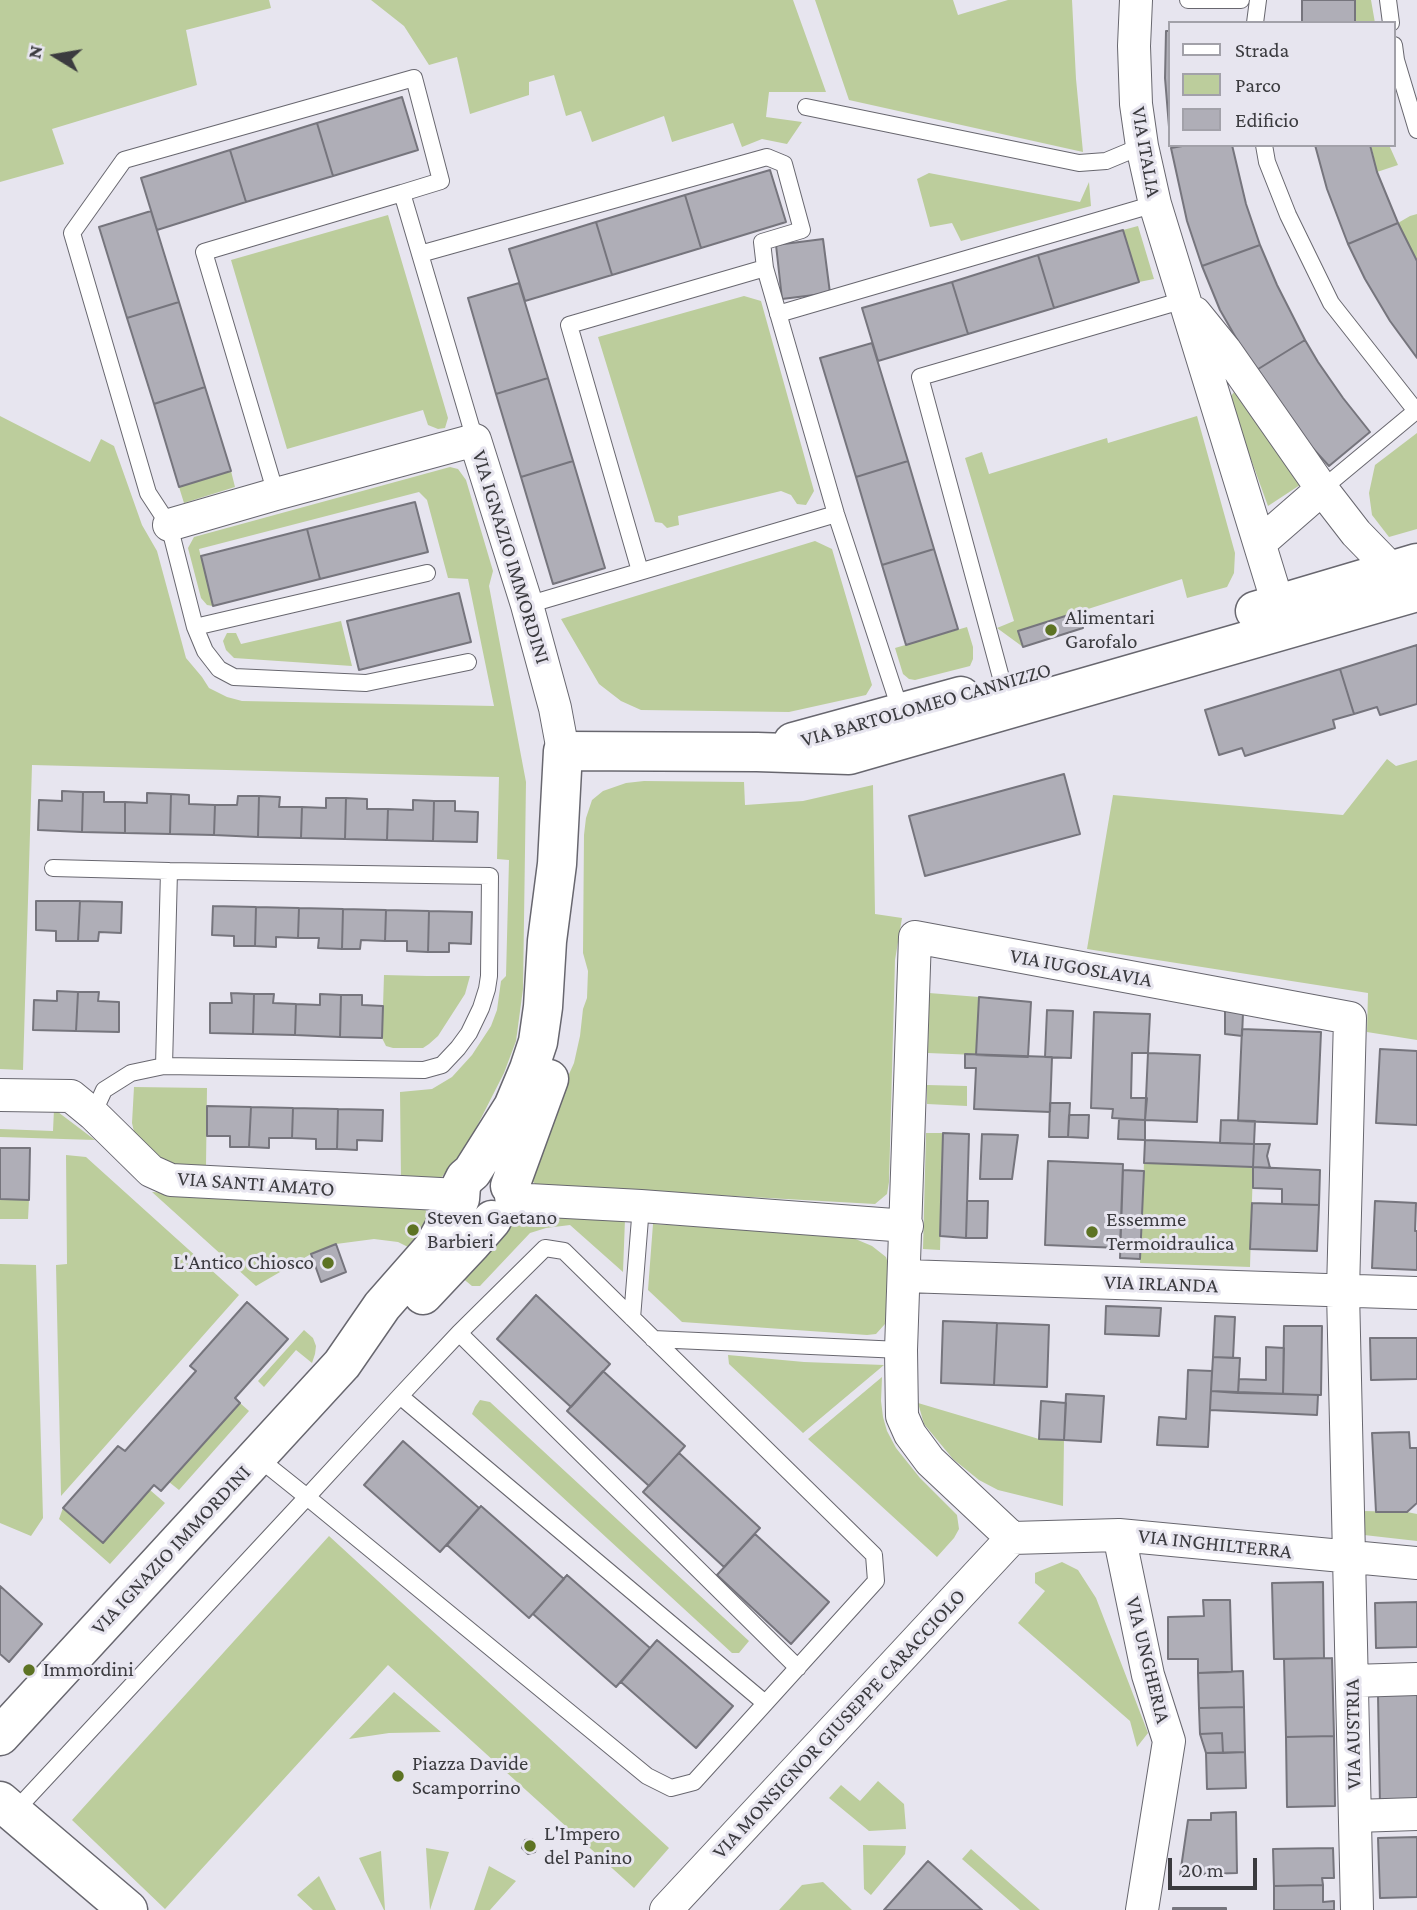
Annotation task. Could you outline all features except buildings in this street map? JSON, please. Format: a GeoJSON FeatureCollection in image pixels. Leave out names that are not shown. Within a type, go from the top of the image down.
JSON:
{"type":"FeatureCollection","features":[{"type":"Feature","properties":{"kind":"street","name":"VIA ITALIA"},"geometry":{"type":"LineString","coordinates":[[1136,0],[1136,104],[1154,204],[1278,604]]}},
{"type":"Feature","properties":{"kind":"street"},"geometry":{"type":"LineString","coordinates":[[1184,300],[1225,350],[1356,533],[1409,575]]}},
{"type":"Feature","properties":{"kind":"street","name":"VIA IGNAZIO IMMORDINI"},"geometry":{"type":"LineString","coordinates":[[169,525],[475,440],[527,604],[555,708],[563,751],[557,864]]}},
{"type":"Feature","properties":{"kind":"street"},"geometry":{"type":"LineString","coordinates":[[1260,543],[1322,489]]}},
{"type":"Feature","properties":{"kind":"street","name":"VIA BARTOLOMEO CANNIZZO"},"geometry":{"type":"LineString","coordinates":[[757,752],[1003,685],[1278,604],[1409,575]]}},
{"type":"Feature","properties":{"kind":"street","name":"VIA BARTOLOMEO CANNIZZO"},"geometry":{"type":"LineString","coordinates":[[563,751],[849,755],[1409,575]]}},
{"type":"Feature","properties":{"kind":"street"},"geometry":{"type":"LineString","coordinates":[[342,1364],[382,1306],[433,1248],[464,1189],[513,1107],[530,1069],[538,1042],[543,1007],[547,941],[557,864]]}},
{"type":"Feature","properties":{"kind":"street"},"geometry":{"type":"LineString","coordinates":[[342,1364],[397,1323],[471,1244],[504,1201],[558,1053],[562,1032],[567,996],[567,928],[557,864]]}},
{"type":"Feature","properties":{"kind":"street","name":"VIA IUGOSLAVIA"},"geometry":{"type":"LineString","coordinates":[[1012,1538],[930,1461],[910,1434],[902,1416],[901,1350],[915,937],[1350,1017],[1343,1290],[1349,1557]]}},
{"type":"Feature","properties":{"kind":"street","name":"VIA SANTI AMATO"},"geometry":{"type":"LineString","coordinates":[[0,1095],[71,1096],[151,1171],[171,1180],[464,1189]]}},
{"type":"Feature","properties":{"kind":"street"},"geometry":{"type":"LineString","coordinates":[[464,1189],[480,1169],[498,1171],[504,1201]]}},
{"type":"Feature","properties":{"kind":"street"},"geometry":{"type":"LineString","coordinates":[[504,1201],[640,1206],[907,1226]]}},
{"type":"Feature","properties":{"kind":"street","name":"VIA IRLANDA"},"geometry":{"type":"LineString","coordinates":[[905,1276],[1417,1293]]}},
{"type":"Feature","properties":{"kind":"street","name":"VIA IGNAZIO IMMORDINI"},"geometry":{"type":"LineString","coordinates":[[0,1736],[342,1364]]}},
{"type":"Feature","properties":{"kind":"street","name":"VIA INGHILTERRA"},"geometry":{"type":"LineString","coordinates":[[1012,1538],[1119,1535],[1417,1563]]}},
{"type":"Feature","properties":{"kind":"street","name":"VIA UNGHERIA"},"geometry":{"type":"LineString","coordinates":[[1119,1535],[1148,1675],[1169,1741],[1142,1910]]}},
{"type":"Feature","properties":{"kind":"street","name":"VIA MONSIGNOR GIUSEPPE CARACCIOLO"},"geometry":{"type":"LineString","coordinates":[[666,1910],[1012,1538]]}},
{"type":"Feature","properties":{"kind":"street","name":"VIA AUSTRIA"},"geometry":{"type":"LineString","coordinates":[[1349,1557],[1357,1910]]}},
{"type":"Feature","properties":{"kind":"street"},"geometry":{"type":"LineString","coordinates":[[1352,1681],[1417,1679]]}},
{"type":"Feature","properties":{"kind":"street"},"geometry":{"type":"LineString","coordinates":[[7,1807],[128,1910]]}},
{"type":"Feature","properties":{"kind":"street"},"geometry":{"type":"LineString","coordinates":[[1355,1816],[1417,1814]]}},
{"type":"Feature","properties":{"kind":"lane"},"geometry":{"type":"LineString","coordinates":[[1188,0],[1241,0]]}},
{"type":"Feature","properties":{"kind":"lane"},"geometry":{"type":"LineString","coordinates":[[1255,21],[1258,0]]}},
{"type":"Feature","properties":{"kind":"lane"},"geometry":{"type":"LineString","coordinates":[[1388,0],[1391,21]]}},
{"type":"Feature","properties":{"kind":"lane"},"geometry":{"type":"LineString","coordinates":[[1396,60],[1417,130]]}},
{"type":"Feature","properties":{"kind":"lane"},"geometry":{"type":"LineString","coordinates":[[276,494],[204,252],[441,181],[414,78],[124,160],[72,233],[148,493],[169,525],[195,627],[205,651],[219,669],[234,677],[366,682],[468,662]]}},
{"type":"Feature","properties":{"kind":"lane"},"geometry":{"type":"LineString","coordinates":[[806,107],[1079,163],[1107,162],[1142,146]]}},
{"type":"Feature","properties":{"kind":"lane"},"geometry":{"type":"LineString","coordinates":[[1264,147],[1288,215],[1331,303],[1417,411],[1322,489]]}},
{"type":"Feature","properties":{"kind":"lane"},"geometry":{"type":"LineString","coordinates":[[421,254],[767,157],[784,164],[802,230],[762,242],[765,268],[836,514],[901,712]]}},
{"type":"Feature","properties":{"kind":"lane"},"geometry":{"type":"LineString","coordinates":[[402,193],[475,440]]}},
{"type":"Feature","properties":{"kind":"lane"},"geometry":{"type":"LineString","coordinates":[[779,314],[1154,204]]}},
{"type":"Feature","properties":{"kind":"lane"},"geometry":{"type":"LineString","coordinates":[[640,571],[569,325],[765,268]]}},
{"type":"Feature","properties":{"kind":"lane"},"geometry":{"type":"LineString","coordinates":[[1003,685],[920,377],[1184,300]]}},
{"type":"Feature","properties":{"kind":"lane"},"geometry":{"type":"LineString","coordinates":[[527,604],[836,514]]}},
{"type":"Feature","properties":{"kind":"lane"},"geometry":{"type":"LineString","coordinates":[[195,627],[427,573]]}},
{"type":"Feature","properties":{"kind":"lane"},"geometry":{"type":"LineString","coordinates":[[53,868],[491,876],[489,976],[481,1008],[469,1033],[442,1065],[424,1070],[164,1066],[131,1073],[104,1090],[93,1114]]}},
{"type":"Feature","properties":{"kind":"lane"},"geometry":{"type":"LineString","coordinates":[[164,1066],[169,871]]}},
{"type":"Feature","properties":{"kind":"lane"},"geometry":{"type":"LineString","coordinates":[[632,1318],[640,1206]]}},
{"type":"Feature","properties":{"kind":"lane"},"geometry":{"type":"LineString","coordinates":[[7,1807],[307,1497],[459,1333],[545,1248],[564,1251],[874,1555],[876,1581],[694,1782],[671,1787],[647,1776],[307,1497],[257,1457]]}},
{"type":"Feature","properties":{"kind":"lane"},"geometry":{"type":"LineString","coordinates":[[459,1333],[798,1668]]}},
{"type":"Feature","properties":{"kind":"lane"},"geometry":{"type":"LineString","coordinates":[[653,1339],[901,1350]]}},
{"type":"Feature","properties":{"kind":"lane"},"geometry":{"type":"LineString","coordinates":[[400,1396],[765,1703]]}},
{"type":"Feature","properties":{"kind":"green space"},"geometry":{"type":"Polygon","coordinates":[[[0,0],[269,0],[271,8],[186,30],[197,85],[52,129],[64,164],[0,182],[0,0]]]}},
{"type":"Feature","properties":{"kind":"green space"},"geometry":{"type":"Polygon","coordinates":[[[371,0],[793,0],[826,92],[769,92],[766,117],[802,122],[787,144],[762,139],[742,147],[733,123],[672,142],[664,116],[592,142],[581,111],[566,116],[554,75],[529,82],[529,95],[470,114],[457,57],[429,65],[404,26],[371,0]]]}},
{"type":"Feature","properties":{"kind":"green space"},"geometry":{"type":"Polygon","coordinates":[[[815,0],[953,0],[958,15],[1008,0],[1072,0],[1083,152],[849,100],[815,0]]]}},
{"type":"Feature","properties":{"kind":"green space"},"geometry":{"type":"Polygon","coordinates":[[[1355,0],[1371,0],[1375,21],[1355,21],[1355,0]]]}},
{"type":"Feature","properties":{"kind":"green space"},"geometry":{"type":"Polygon","coordinates":[[[1371,147],[1390,147],[1398,165],[1377,172],[1371,147]]]}},
{"type":"Feature","properties":{"kind":"green space"},"geometry":{"type":"Polygon","coordinates":[[[929,173],[1080,202],[1089,182],[1091,206],[961,241],[952,223],[930,227],[917,179],[929,173]]]}},
{"type":"Feature","properties":{"kind":"green space"},"geometry":{"type":"Polygon","coordinates":[[[1417,214],[1417,261],[1398,223],[1417,214]]]}},
{"type":"Feature","properties":{"kind":"green space"},"geometry":{"type":"Polygon","coordinates":[[[388,215],[448,418],[445,428],[438,429],[428,425],[423,410],[287,449],[231,260],[388,215]]]}},
{"type":"Feature","properties":{"kind":"green space"},"geometry":{"type":"Polygon","coordinates":[[[1138,226],[1154,279],[1139,282],[1123,230],[1138,226]]]}},
{"type":"Feature","properties":{"kind":"green space"},"geometry":{"type":"Polygon","coordinates":[[[744,296],[761,301],[814,491],[806,505],[797,504],[791,495],[781,491],[678,516],[679,525],[667,528],[662,523],[655,522],[598,337],[744,296]]]}},
{"type":"Feature","properties":{"kind":"green space"},"geometry":{"type":"Polygon","coordinates":[[[1234,392],[1300,485],[1268,506],[1229,399],[1234,392]]]}},
{"type":"Feature","properties":{"kind":"green space"},"geometry":{"type":"Polygon","coordinates":[[[0,416],[90,462],[101,439],[114,446],[142,525],[157,551],[186,658],[209,688],[242,701],[494,706],[468,579],[448,578],[427,500],[419,492],[199,549],[213,606],[207,605],[201,598],[188,548],[194,537],[450,467],[458,469],[466,480],[493,571],[489,586],[526,782],[523,989],[516,1041],[504,1073],[473,1134],[440,1179],[401,1178],[400,1092],[432,1089],[452,1077],[472,1055],[491,1026],[497,1010],[501,981],[506,976],[509,860],[497,859],[499,777],[32,765],[23,1070],[0,1069],[0,416]]]}},
{"type":"Feature","properties":{"kind":"green space"},"geometry":{"type":"Polygon","coordinates":[[[1197,416],[1235,553],[1234,573],[1227,587],[1187,598],[1182,579],[1019,631],[1023,647],[997,628],[1014,621],[965,458],[982,452],[989,474],[1107,438],[1108,443],[1197,416]]]}},
{"type":"Feature","properties":{"kind":"green space"},"geometry":{"type":"Polygon","coordinates":[[[1417,433],[1417,529],[1389,537],[1372,515],[1369,493],[1375,465],[1417,433]]]}},
{"type":"Feature","properties":{"kind":"green space"},"geometry":{"type":"Polygon","coordinates":[[[231,471],[235,487],[184,503],[179,487],[231,471]]]}},
{"type":"Feature","properties":{"kind":"green space"},"geometry":{"type":"Polygon","coordinates":[[[815,541],[832,549],[872,685],[866,695],[789,712],[641,710],[621,701],[599,684],[561,619],[815,541]]]}},
{"type":"Feature","properties":{"kind":"green space"},"geometry":{"type":"Polygon","coordinates":[[[341,621],[352,666],[234,658],[226,650],[223,641],[227,633],[236,633],[241,644],[341,621]]]}},
{"type":"Feature","properties":{"kind":"green space"},"geometry":{"type":"Polygon","coordinates":[[[967,627],[973,647],[970,666],[915,680],[903,674],[895,648],[967,627]]]}},
{"type":"Feature","properties":{"kind":"green space"},"geometry":{"type":"Polygon","coordinates":[[[1387,759],[1396,766],[1417,760],[1417,1040],[1367,1032],[1368,993],[1087,949],[1113,795],[1343,815],[1387,759]]]}},
{"type":"Feature","properties":{"kind":"green space"},"geometry":{"type":"Polygon","coordinates":[[[744,782],[745,805],[803,801],[873,785],[875,914],[902,918],[895,960],[889,1182],[887,1194],[875,1204],[536,1185],[529,1177],[528,1166],[574,1063],[587,998],[588,971],[583,953],[586,818],[592,800],[603,791],[626,783],[744,782]]]}},
{"type":"Feature","properties":{"kind":"green space"},"geometry":{"type":"Polygon","coordinates":[[[384,975],[470,976],[465,994],[438,1036],[423,1048],[393,1048],[386,1046],[382,1038],[384,975]]]}},
{"type":"Feature","properties":{"kind":"green space"},"geometry":{"type":"Polygon","coordinates":[[[929,993],[979,997],[976,1055],[928,1053],[929,993]]]}},
{"type":"Feature","properties":{"kind":"green space"},"geometry":{"type":"Polygon","coordinates":[[[927,1085],[967,1086],[967,1106],[927,1104],[927,1085]]]}},
{"type":"Feature","properties":{"kind":"green space"},"geometry":{"type":"Polygon","coordinates":[[[134,1087],[207,1088],[206,1166],[164,1164],[135,1136],[132,1123],[134,1087]]]}},
{"type":"Feature","properties":{"kind":"green space"},"geometry":{"type":"Polygon","coordinates":[[[54,1109],[95,1140],[0,1137],[0,1129],[53,1131],[54,1109]]]}},
{"type":"Feature","properties":{"kind":"green space"},"geometry":{"type":"Polygon","coordinates":[[[926,1133],[943,1133],[940,1250],[923,1249],[926,1133]]]}},
{"type":"Feature","properties":{"kind":"green space"},"geometry":{"type":"Polygon","coordinates":[[[66,1155],[86,1157],[239,1295],[61,1496],[56,1265],[67,1264],[66,1155]]]}},
{"type":"Feature","properties":{"kind":"green space"},"geometry":{"type":"Polygon","coordinates":[[[1144,1163],[1253,1167],[1250,1267],[1140,1263],[1144,1163]]]}},
{"type":"Feature","properties":{"kind":"green space"},"geometry":{"type":"Polygon","coordinates":[[[152,1192],[425,1207],[428,1222],[414,1250],[398,1242],[374,1239],[336,1244],[311,1254],[256,1286],[152,1192]]]}},
{"type":"Feature","properties":{"kind":"green space"},"geometry":{"type":"Polygon","coordinates":[[[0,1199],[29,1200],[28,1219],[0,1219],[0,1199]]]}},
{"type":"Feature","properties":{"kind":"green space"},"geometry":{"type":"Polygon","coordinates":[[[518,1216],[625,1219],[623,1272],[570,1225],[530,1233],[480,1286],[472,1286],[455,1272],[503,1223],[518,1216]]]}},
{"type":"Feature","properties":{"kind":"green space"},"geometry":{"type":"Polygon","coordinates":[[[653,1224],[846,1235],[872,1246],[886,1257],[889,1266],[888,1314],[885,1324],[876,1334],[867,1335],[682,1322],[648,1290],[653,1224]]]}},
{"type":"Feature","properties":{"kind":"green space"},"geometry":{"type":"Polygon","coordinates":[[[0,1264],[36,1265],[43,1518],[31,1536],[0,1523],[0,1264]]]}},
{"type":"Feature","properties":{"kind":"green space"},"geometry":{"type":"Polygon","coordinates":[[[304,1330],[313,1338],[316,1346],[312,1363],[296,1350],[264,1387],[258,1381],[304,1330]]]}},
{"type":"Feature","properties":{"kind":"green space"},"geometry":{"type":"Polygon","coordinates":[[[728,1355],[804,1362],[884,1365],[803,1433],[729,1364],[728,1355]]]}},
{"type":"Feature","properties":{"kind":"green space"},"geometry":{"type":"Polygon","coordinates":[[[882,1377],[883,1417],[896,1448],[920,1478],[957,1515],[959,1529],[937,1557],[808,1439],[882,1377]]]}},
{"type":"Feature","properties":{"kind":"green space"},"geometry":{"type":"Polygon","coordinates":[[[480,1400],[490,1402],[749,1641],[739,1653],[732,1653],[472,1414],[480,1400]]]}},
{"type":"Feature","properties":{"kind":"green space"},"geometry":{"type":"Polygon","coordinates":[[[240,1403],[249,1411],[179,1490],[169,1482],[240,1403]]]}},
{"type":"Feature","properties":{"kind":"green space"},"geometry":{"type":"Polygon","coordinates":[[[918,1403],[1039,1439],[1064,1440],[1063,1506],[998,1490],[979,1480],[953,1459],[924,1424],[918,1403]]]}},
{"type":"Feature","properties":{"kind":"green space"},"geometry":{"type":"Polygon","coordinates":[[[150,1490],[165,1503],[110,1564],[59,1519],[63,1508],[103,1543],[150,1490]]]}},
{"type":"Feature","properties":{"kind":"green space"},"geometry":{"type":"Polygon","coordinates":[[[1364,1511],[1417,1514],[1417,1541],[1364,1535],[1364,1511]]]}},
{"type":"Feature","properties":{"kind":"green space"},"geometry":{"type":"Polygon","coordinates":[[[329,1536],[669,1848],[634,1888],[388,1665],[165,1909],[72,1820],[329,1536]]]}},
{"type":"Feature","properties":{"kind":"green space"},"geometry":{"type":"Polygon","coordinates":[[[1062,1562],[1078,1570],[1096,1598],[1148,1733],[1137,1747],[1130,1721],[1018,1623],[1045,1591],[1035,1583],[1035,1573],[1062,1562]]]}},
{"type":"Feature","properties":{"kind":"green space"},"geometry":{"type":"Polygon","coordinates":[[[394,1692],[441,1732],[389,1733],[349,1739],[394,1692]]]}},
{"type":"Feature","properties":{"kind":"green space"},"geometry":{"type":"Polygon","coordinates":[[[878,1781],[904,1804],[906,1829],[869,1831],[829,1798],[841,1785],[860,1801],[878,1781]]]}},
{"type":"Feature","properties":{"kind":"green space"},"geometry":{"type":"Polygon","coordinates":[[[863,1845],[906,1846],[905,1854],[871,1895],[864,1889],[863,1845]]]}},
{"type":"Feature","properties":{"kind":"green space"},"geometry":{"type":"Polygon","coordinates":[[[426,1848],[449,1852],[430,1910],[426,1848]]]}},
{"type":"Feature","properties":{"kind":"green space"},"geometry":{"type":"Polygon","coordinates":[[[971,1849],[1040,1910],[1020,1910],[962,1859],[971,1849]]]}},
{"type":"Feature","properties":{"kind":"green space"},"geometry":{"type":"Polygon","coordinates":[[[381,1851],[385,1910],[359,1858],[381,1851]]]}},
{"type":"Feature","properties":{"kind":"green space"},"geometry":{"type":"Polygon","coordinates":[[[489,1866],[516,1881],[490,1910],[474,1910],[489,1866]]]}},
{"type":"Feature","properties":{"kind":"green space"},"geometry":{"type":"Polygon","coordinates":[[[319,1876],[336,1910],[313,1910],[297,1895],[319,1876]]]}},
{"type":"Feature","properties":{"kind":"green space"},"geometry":{"type":"Polygon","coordinates":[[[823,1882],[852,1910],[779,1910],[802,1885],[823,1882]]]}},
{"type":"Feature","properties":{"kind":"place","name":"Alimentari Garofalo"},"geometry":{"type":"Point","coordinates":[1051,630]}},
{"type":"Feature","properties":{"kind":"place","name":"Steven Gaetano Barbieri"},"geometry":{"type":"Point","coordinates":[413,1230]}},
{"type":"Feature","properties":{"kind":"place","name":"Essemme Termoidraulica"},"geometry":{"type":"Point","coordinates":[1092,1232]}},
{"type":"Feature","properties":{"kind":"place","name":"L'Antico Chiosco"},"geometry":{"type":"Point","coordinates":[328,1263]}},
{"type":"Feature","properties":{"kind":"place","name":"Immordini"},"geometry":{"type":"Point","coordinates":[29,1670]}},
{"type":"Feature","properties":{"kind":"place","name":"Piazza Davide Scamporrino"},"geometry":{"type":"Point","coordinates":[398,1776]}},
{"type":"Feature","properties":{"kind":"place","name":"L'Impero del Panino"},"geometry":{"type":"Point","coordinates":[530,1846]}}]}
